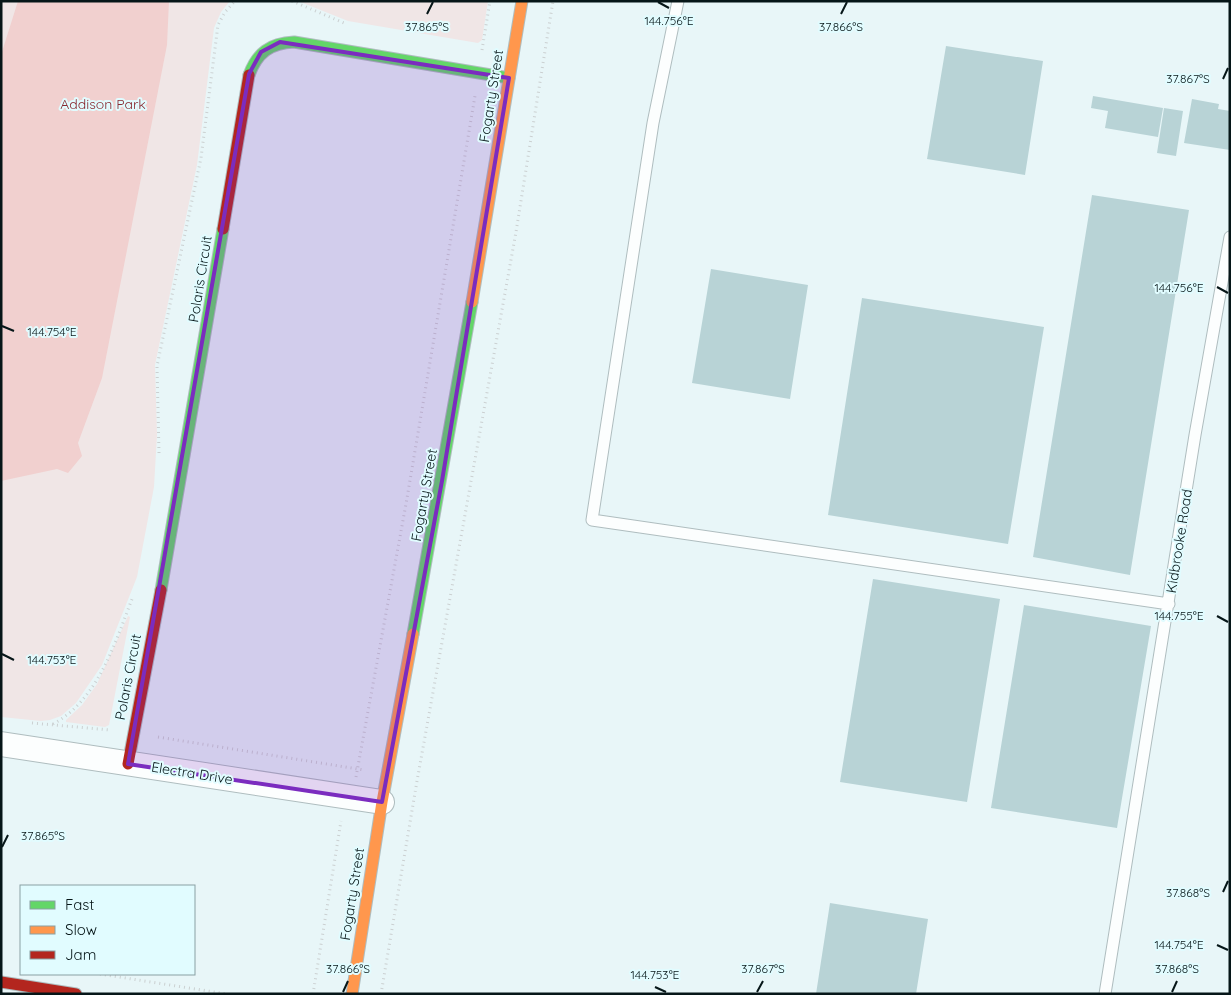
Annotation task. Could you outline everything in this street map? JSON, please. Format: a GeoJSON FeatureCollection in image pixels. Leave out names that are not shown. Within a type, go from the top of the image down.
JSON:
{"type":"FeatureCollection","features":[{"type":"Feature","properties":{"kind":"street","name":"Fogarty Street"},"geometry":{"type":"LineString","coordinates":[[352,994],[382,802],[442,481],[522,1]]}},
{"type":"Feature","properties":{"kind":"street","name":"Polaris Circuit"},"geometry":{"type":"LineString","coordinates":[[128,764],[184,464],[249,74],[254,62],[261,52],[274,43],[294,42],[509,78]]}},
{"type":"Feature","properties":{"kind":"street","name":"Electra Drive"},"geometry":{"type":"LineString","coordinates":[[1,744],[382,802]]}},
{"type":"Feature","properties":{"kind":"street"},"geometry":{"type":"LineString","coordinates":[[1,982],[76,994]]}},
{"type":"Feature","properties":{"kind":"lane"},"geometry":{"type":"LineString","coordinates":[[678,1],[653,123],[592,520],[1169,604]]}},
{"type":"Feature","properties":{"kind":"lane","name":"Kidbrooke Road"},"geometry":{"type":"LineString","coordinates":[[1106,994],[1230,237]]}},
{"type":"Feature","properties":{"kind":"path"},"geometry":{"type":"LineString","coordinates":[[158,462],[158,366],[201,158],[218,25],[225,12],[235,1]]}},
{"type":"Feature","properties":{"kind":"path"},"geometry":{"type":"LineString","coordinates":[[292,1],[350,26]]}},
{"type":"Feature","properties":{"kind":"path"},"geometry":{"type":"LineString","coordinates":[[352,798],[406,504],[490,1]]}},
{"type":"Feature","properties":{"kind":"path"},"geometry":{"type":"LineString","coordinates":[[381,994],[417,781],[514,242],[553,1]]}},
{"type":"Feature","properties":{"kind":"path"},"geometry":{"type":"LineString","coordinates":[[473,45],[483,47]]}},
{"type":"Feature","properties":{"kind":"path"},"geometry":{"type":"LineString","coordinates":[[465,94],[475,95]]}},
{"type":"Feature","properties":{"kind":"path"},"geometry":{"type":"LineString","coordinates":[[53,724],[68,716],[84,698],[100,674],[135,595],[135,606]]}},
{"type":"Feature","properties":{"kind":"path"},"geometry":{"type":"LineString","coordinates":[[29,723],[133,733]]}},
{"type":"Feature","properties":{"kind":"path"},"geometry":{"type":"LineString","coordinates":[[158,727],[156,737],[387,773],[417,781]]}},
{"type":"Feature","properties":{"kind":"path"},"geometry":{"type":"LineString","coordinates":[[313,994],[341,821]]}},
{"type":"Feature","properties":{"kind":"path"},"geometry":{"type":"LineString","coordinates":[[106,975],[228,994]]}},
{"type":"Feature","properties":{"kind":"highlighted area"},"geometry":{"type":"Polygon","coordinates":[[[280,42],[509,78],[442,481],[382,802],[128,764],[249,74],[261,52],[280,42]]]}},
{"type":"Feature","properties":{"kind":"green space","name":"Addison Park"},"geometry":{"type":"Polygon","coordinates":[[[1,1],[230,1],[221,12],[214,28],[197,165],[155,365],[157,435],[154,487],[137,577],[102,665],[76,703],[61,716],[41,721],[1,717],[1,1]]]}},
{"type":"Feature","properties":{"kind":"green space"},"geometry":{"type":"Polygon","coordinates":[[[298,1],[488,1],[482,40],[478,43],[348,21],[298,1]]]}},
{"type":"Feature","properties":{"kind":"green space"},"geometry":{"type":"Polygon","coordinates":[[[128,616],[130,617],[109,725],[105,727],[66,722],[82,705],[97,684],[128,616]]]}},
{"type":"Feature","properties":{"kind":"shaded area"},"geometry":{"type":"Polygon","coordinates":[[[18,1],[169,1],[167,45],[102,378],[78,443],[82,456],[68,473],[57,469],[1,481],[1,55],[18,1]]]}},
{"type":"Feature","properties":{"kind":"building"},"geometry":{"type":"Polygon","coordinates":[[[946,46],[1043,61],[1025,175],[927,159],[946,46]]]}},
{"type":"Feature","properties":{"kind":"building"},"geometry":{"type":"Polygon","coordinates":[[[1093,96],[1163,108],[1158,137],[1105,128],[1108,111],[1091,108],[1093,96]]]}},
{"type":"Feature","properties":{"kind":"building"},"geometry":{"type":"Polygon","coordinates":[[[1192,99],[1219,104],[1218,109],[1230,111],[1230,150],[1184,143],[1192,99]]]}},
{"type":"Feature","properties":{"kind":"building"},"geometry":{"type":"Polygon","coordinates":[[[1164,108],[1183,111],[1176,156],[1157,153],[1164,108]]]}},
{"type":"Feature","properties":{"kind":"building"},"geometry":{"type":"Polygon","coordinates":[[[1092,195],[1189,210],[1130,575],[1033,557],[1092,195]]]}},
{"type":"Feature","properties":{"kind":"building"},"geometry":{"type":"Polygon","coordinates":[[[711,269],[808,285],[790,399],[692,383],[711,269]]]}},
{"type":"Feature","properties":{"kind":"building"},"geometry":{"type":"Polygon","coordinates":[[[862,298],[1044,327],[1008,544],[828,515],[862,298]]]}},
{"type":"Feature","properties":{"kind":"building"},"geometry":{"type":"Polygon","coordinates":[[[873,579],[1000,599],[967,802],[840,782],[873,579]]]}},
{"type":"Feature","properties":{"kind":"building"},"geometry":{"type":"Polygon","coordinates":[[[1024,605],[1151,626],[1117,828],[991,808],[1024,605]]]}},
{"type":"Feature","properties":{"kind":"building"},"geometry":{"type":"Polygon","coordinates":[[[830,903],[928,919],[916,994],[816,994],[830,903]]]}},
{"type":"Feature","properties":{"kind":"traffic: fast"},"geometry":{"type":"LineString","coordinates":[[249,75],[260,55],[278,44],[294,42],[509,78]]}},
{"type":"Feature","properties":{"kind":"traffic: fast"},"geometry":{"type":"LineString","coordinates":[[161,590],[223,229]]}},
{"type":"Feature","properties":{"kind":"traffic: fast"},"geometry":{"type":"LineString","coordinates":[[413,634],[472,302]]}},
{"type":"Feature","properties":{"kind":"traffic: slow"},"geometry":{"type":"LineString","coordinates":[[472,302],[522,1]]}},
{"type":"Feature","properties":{"kind":"traffic: slow"},"geometry":{"type":"LineString","coordinates":[[352,994],[382,802],[413,634]]}},
{"type":"Feature","properties":{"kind":"traffic: jam"},"geometry":{"type":"LineString","coordinates":[[223,229],[249,75]]}},
{"type":"Feature","properties":{"kind":"traffic: jam"},"geometry":{"type":"LineString","coordinates":[[128,764],[161,590]]}},
{"type":"Feature","properties":{"kind":"traffic: jam"},"geometry":{"type":"LineString","coordinates":[[1,982],[76,994]]}}]}
